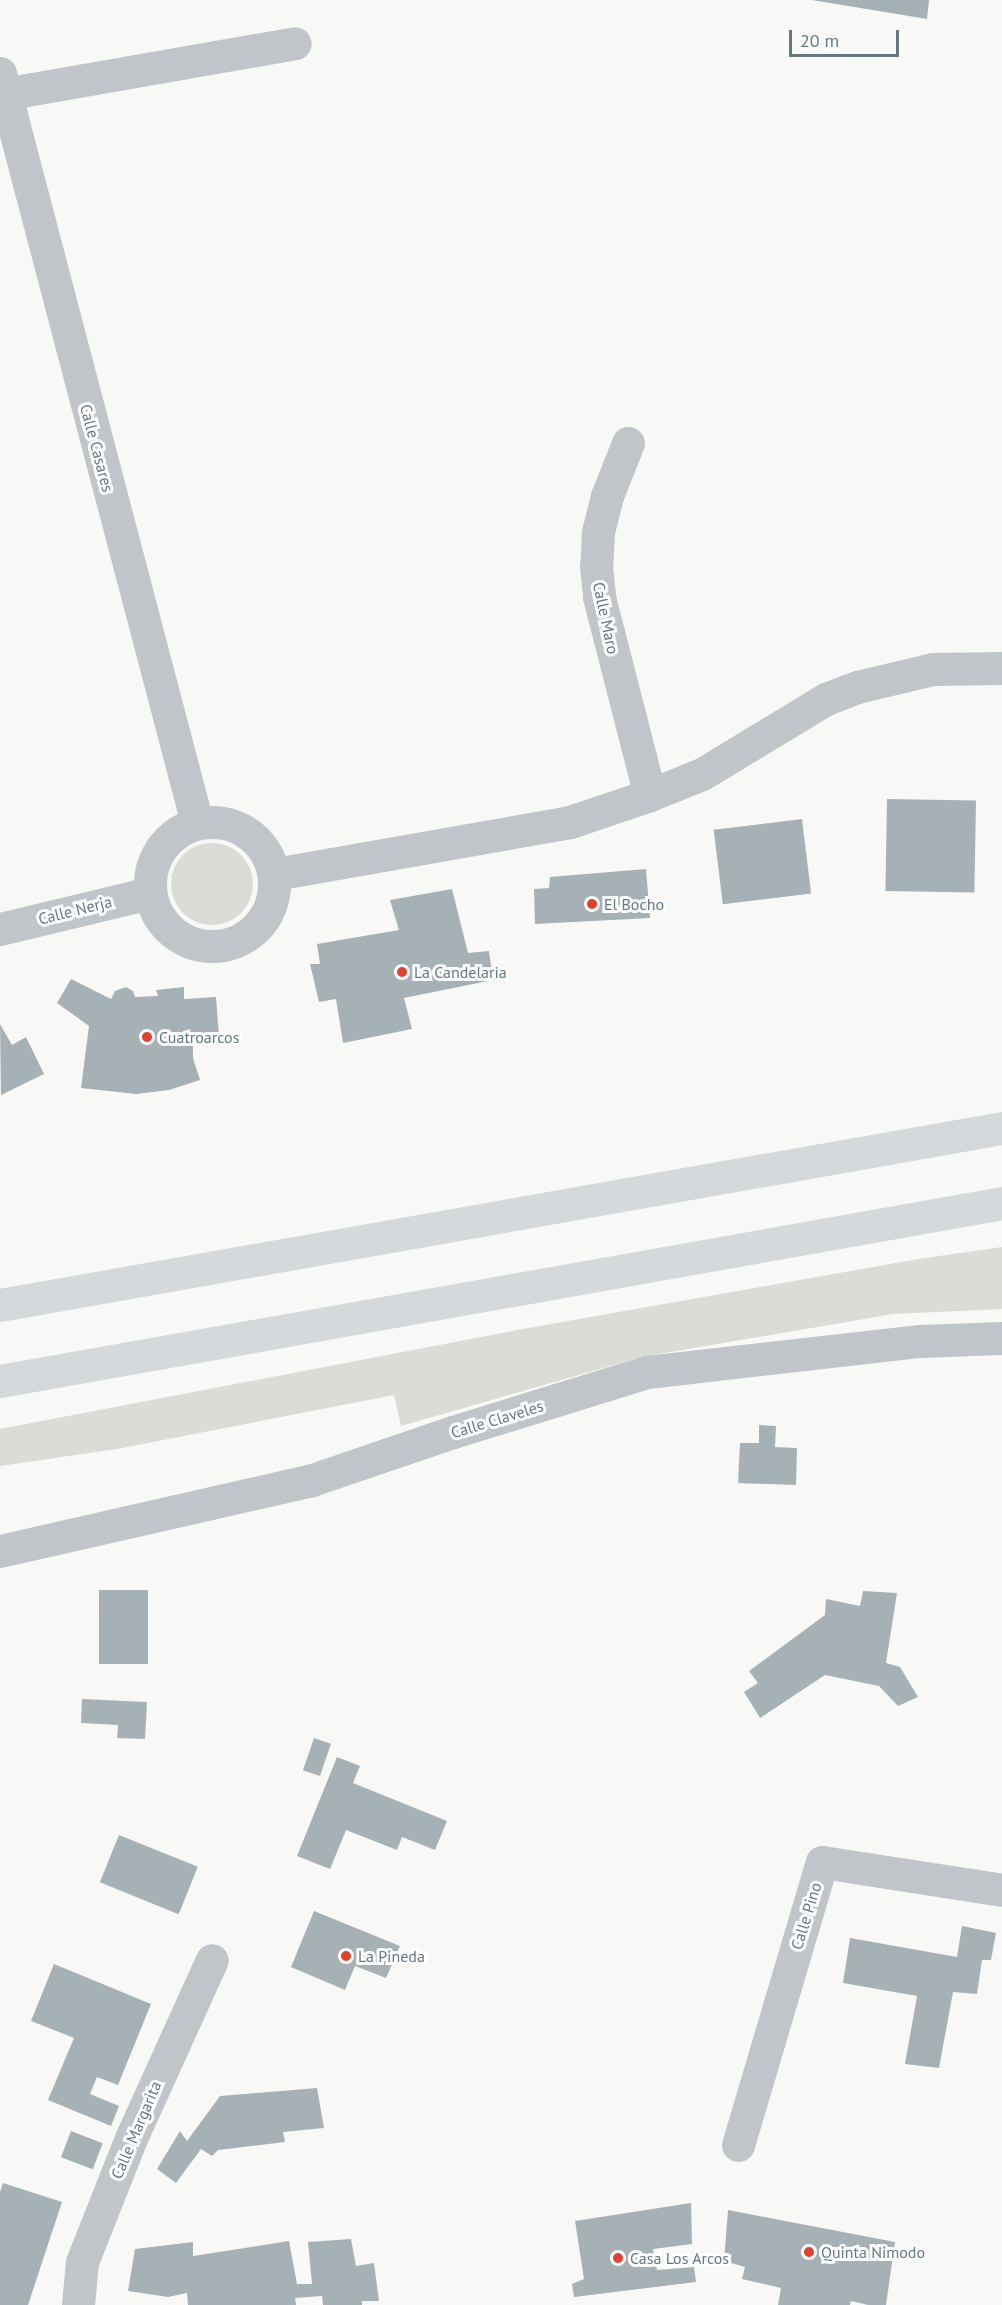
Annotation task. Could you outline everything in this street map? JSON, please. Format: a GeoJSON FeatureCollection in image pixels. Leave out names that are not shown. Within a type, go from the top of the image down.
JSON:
{"type":"FeatureCollection","features":[{"type":"Feature","properties":{"kind":"highway"},"geometry":{"type":"LineString","coordinates":[[0,1305],[1002,1128]]}},
{"type":"Feature","properties":{"kind":"highway"},"geometry":{"type":"LineString","coordinates":[[0,1381],[1002,1203]]}},
{"type":"Feature","properties":{"kind":"street"},"geometry":{"type":"LineString","coordinates":[[2,83],[295,43]]}},
{"type":"Feature","properties":{"kind":"street","name":"Calle Casares"},"geometry":{"type":"LineString","coordinates":[[2,83],[197,823]]}},
{"type":"Feature","properties":{"kind":"street","name":"Calle Maro"},"geometry":{"type":"LineString","coordinates":[[628,443],[607,496],[598,533],[596,567],[599,597],[650,795]]}},
{"type":"Feature","properties":{"kind":"street"},"geometry":{"type":"LineString","coordinates":[[275,874],[570,822],[650,795],[702,774],[826,699],[857,687],[933,669],[1002,668]]}},
{"type":"Feature","properties":{"kind":"street"},"geometry":{"type":"LineString","coordinates":[[217,822],[237,826],[267,853],[275,874],[274,892],[268,911],[257,927],[242,939],[223,945],[203,945],[184,939],[163,920],[150,893],[150,875],[155,858],[165,842],[180,831],[197,823],[217,822]]}},
{"type":"Feature","properties":{"kind":"street","name":"Calle Nerja"},"geometry":{"type":"LineString","coordinates":[[0,929],[150,893]]}},
{"type":"Feature","properties":{"kind":"street","name":"Calle Claveles"},"geometry":{"type":"LineString","coordinates":[[0,1551],[312,1480],[453,1432],[648,1372],[920,1341],[1002,1338]]}},
{"type":"Feature","properties":{"kind":"street","name":"Calle Pino"},"geometry":{"type":"LineString","coordinates":[[738,2145],[822,1862],[1002,1890]]}},
{"type":"Feature","properties":{"kind":"street","name":"Calle Margarita"},"geometry":{"type":"LineString","coordinates":[[78,2305],[82,2262],[132,2136],[212,1960]]}},
{"type":"Feature","properties":{"kind":"shaded area"},"geometry":{"type":"Polygon","coordinates":[[[212,843],[228,846],[241,855],[250,868],[253,884],[250,900],[241,913],[228,922],[212,925],[196,922],[183,913],[174,900],[171,884],[174,868],[183,855],[196,846],[212,843]]]}},
{"type":"Feature","properties":{"kind":"shaded area"},"geometry":{"type":"Polygon","coordinates":[[[1002,1247],[1002,1309],[893,1314],[642,1357],[401,1426],[394,1395],[117,1449],[0,1466],[0,1429],[523,1329],[918,1259],[1002,1247]]]}},
{"type":"Feature","properties":{"kind":"building"},"geometry":{"type":"Polygon","coordinates":[[[812,0],[929,0],[927,19],[812,0]]]}},
{"type":"Feature","properties":{"kind":"building"},"geometry":{"type":"Polygon","coordinates":[[[887,799],[976,801],[974,893],[885,891],[887,799]]]}},
{"type":"Feature","properties":{"kind":"building"},"geometry":{"type":"Polygon","coordinates":[[[802,819],[811,893],[723,904],[714,830],[802,819]]]}},
{"type":"Feature","properties":{"kind":"building","name":"El Bocho"},"geometry":{"type":"Polygon","coordinates":[[[646,869],[650,918],[535,924],[534,889],[549,888],[550,877],[646,869]]]}},
{"type":"Feature","properties":{"kind":"building","name":"La Candelaria"},"geometry":{"type":"Polygon","coordinates":[[[452,889],[468,953],[489,951],[493,980],[404,998],[412,1029],[343,1043],[336,999],[319,1002],[310,964],[320,964],[317,944],[399,930],[390,900],[452,889]]]}},
{"type":"Feature","properties":{"kind":"building","name":"Cuatroarcos"},"geometry":{"type":"Polygon","coordinates":[[[71,979],[111,999],[115,991],[126,987],[133,991],[135,997],[158,996],[156,990],[184,987],[184,999],[216,997],[219,1036],[193,1039],[193,1058],[200,1080],[169,1090],[136,1094],[81,1088],[89,1026],[57,1003],[71,979]]]}},
{"type":"Feature","properties":{"kind":"building"},"geometry":{"type":"Polygon","coordinates":[[[0,1024],[12,1045],[26,1037],[44,1074],[1,1095],[0,1024]]]}},
{"type":"Feature","properties":{"kind":"building"},"geometry":{"type":"Polygon","coordinates":[[[759,1425],[776,1426],[775,1447],[797,1448],[796,1485],[738,1483],[740,1443],[759,1443],[759,1425]]]}},
{"type":"Feature","properties":{"kind":"building"},"geometry":{"type":"Polygon","coordinates":[[[99,1590],[148,1590],[148,1664],[99,1664],[99,1590]]]}},
{"type":"Feature","properties":{"kind":"building"},"geometry":{"type":"Polygon","coordinates":[[[863,1591],[897,1593],[886,1663],[900,1667],[918,1697],[898,1706],[879,1686],[825,1675],[760,1718],[744,1692],[758,1683],[749,1671],[825,1615],[826,1599],[860,1606],[863,1591]]]}},
{"type":"Feature","properties":{"kind":"building"},"geometry":{"type":"Polygon","coordinates":[[[82,1699],[147,1702],[145,1739],[117,1738],[118,1725],[81,1723],[82,1699]]]}},
{"type":"Feature","properties":{"kind":"building"},"geometry":{"type":"Polygon","coordinates":[[[314,1738],[331,1744],[320,1776],[303,1770],[314,1738]]]}},
{"type":"Feature","properties":{"kind":"building"},"geometry":{"type":"Polygon","coordinates":[[[337,1757],[360,1766],[353,1783],[447,1821],[435,1850],[402,1837],[397,1850],[346,1830],[330,1869],[297,1856],[337,1757]]]}},
{"type":"Feature","properties":{"kind":"building"},"geometry":{"type":"Polygon","coordinates":[[[119,1835],[198,1867],[179,1914],[100,1882],[119,1835]]]}},
{"type":"Feature","properties":{"kind":"building","name":"La Pineda"},"geometry":{"type":"Polygon","coordinates":[[[314,1911],[400,1946],[386,1978],[355,1966],[345,1990],[291,1967],[314,1911]]]}},
{"type":"Feature","properties":{"kind":"building"},"geometry":{"type":"Polygon","coordinates":[[[962,1926],[996,1933],[991,1960],[982,1960],[977,1994],[953,1992],[939,2068],[905,2064],[917,1996],[843,1983],[850,1938],[957,1957],[962,1926]]]}},
{"type":"Feature","properties":{"kind":"building"},"geometry":{"type":"Polygon","coordinates":[[[54,1964],[151,2004],[118,2085],[97,2077],[90,2094],[119,2106],[111,2126],[48,2100],[74,2038],[31,2021],[54,1964]]]}},
{"type":"Feature","properties":{"kind":"building"},"geometry":{"type":"Polygon","coordinates":[[[317,2088],[324,2128],[283,2132],[285,2142],[218,2150],[212,2156],[201,2149],[176,2183],[157,2169],[180,2131],[187,2141],[220,2096],[317,2088]]]}},
{"type":"Feature","properties":{"kind":"building"},"geometry":{"type":"Polygon","coordinates":[[[71,2131],[103,2143],[93,2169],[61,2157],[71,2131]]]}},
{"type":"Feature","properties":{"kind":"building"},"geometry":{"type":"Polygon","coordinates":[[[3,2183],[62,2202],[28,2305],[0,2305],[0,2192],[3,2183]]]}},
{"type":"Feature","properties":{"kind":"building","name":"Casa Los Arcos"},"geometry":{"type":"Polygon","coordinates":[[[691,2203],[692,2244],[653,2249],[657,2270],[694,2267],[696,2282],[574,2297],[572,2284],[584,2279],[575,2221],[691,2203]]]}},
{"type":"Feature","properties":{"kind":"building","name":"Quinta Nimodo"},"geometry":{"type":"Polygon","coordinates":[[[728,2210],[895,2242],[886,2305],[868,2305],[851,2301],[850,2305],[778,2305],[781,2288],[742,2279],[745,2267],[724,2261],[728,2210]]]}},
{"type":"Feature","properties":{"kind":"building"},"geometry":{"type":"Polygon","coordinates":[[[351,2239],[356,2266],[374,2263],[379,2301],[362,2301],[362,2305],[323,2305],[322,2296],[295,2298],[296,2305],[188,2305],[187,2293],[168,2297],[128,2291],[135,2249],[193,2242],[193,2256],[289,2241],[297,2284],[312,2284],[308,2242],[351,2239]]]}},
{"type":"Feature","properties":{"kind":"place","name":"El Bocho"},"geometry":{"type":"Point","coordinates":[592,904]}},
{"type":"Feature","properties":{"kind":"place","name":"La Candelaria"},"geometry":{"type":"Point","coordinates":[402,972]}},
{"type":"Feature","properties":{"kind":"place","name":"Cuatroarcos"},"geometry":{"type":"Point","coordinates":[147,1037]}},
{"type":"Feature","properties":{"kind":"place","name":"La Pineda"},"geometry":{"type":"Point","coordinates":[346,1956]}},
{"type":"Feature","properties":{"kind":"place","name":"Quinta Nimodo"},"geometry":{"type":"Point","coordinates":[809,2252]}},
{"type":"Feature","properties":{"kind":"place","name":"Casa Los Arcos"},"geometry":{"type":"Point","coordinates":[618,2258]}}]}
